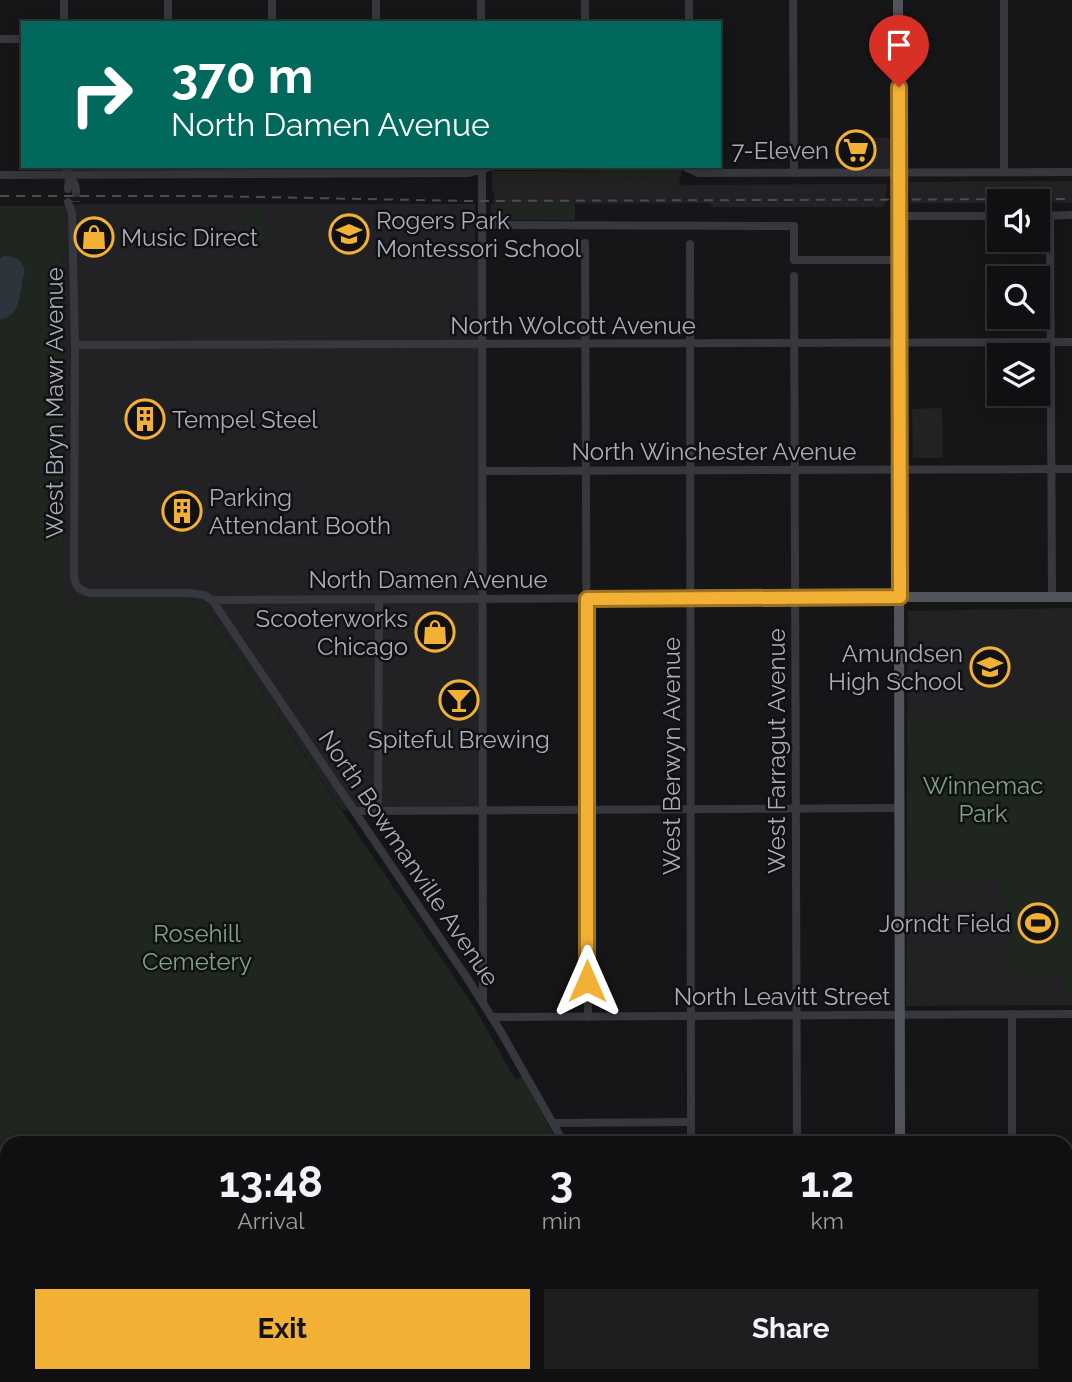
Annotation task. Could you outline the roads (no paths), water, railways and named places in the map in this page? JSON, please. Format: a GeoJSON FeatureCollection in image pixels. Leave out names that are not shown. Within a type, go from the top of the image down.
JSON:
{"type":"FeatureCollection","features":[{"type":"Feature","properties":{"kind":"main road"},"geometry":{"type":"LineString","coordinates":[[898,0],[900,1136]]}},
{"type":"Feature","properties":{"kind":"main road","name":"North Damen Avenue"},"geometry":{"type":"LineString","coordinates":[[900,597],[1072,597]]}},
{"type":"Feature","properties":{"kind":"street"},"geometry":{"type":"LineString","coordinates":[[64,0],[64,21]]}},
{"type":"Feature","properties":{"kind":"street"},"geometry":{"type":"LineString","coordinates":[[168,0],[168,21]]}},
{"type":"Feature","properties":{"kind":"street"},"geometry":{"type":"LineString","coordinates":[[272,0],[272,21]]}},
{"type":"Feature","properties":{"kind":"street"},"geometry":{"type":"LineString","coordinates":[[376,0],[376,21]]}},
{"type":"Feature","properties":{"kind":"street"},"geometry":{"type":"LineString","coordinates":[[481,0],[481,21]]}},
{"type":"Feature","properties":{"kind":"street"},"geometry":{"type":"LineString","coordinates":[[585,0],[585,21]]}},
{"type":"Feature","properties":{"kind":"street"},"geometry":{"type":"LineString","coordinates":[[689,0],[689,21]]}},
{"type":"Feature","properties":{"kind":"street"},"geometry":{"type":"LineString","coordinates":[[793,0],[794,173]]}},
{"type":"Feature","properties":{"kind":"street"},"geometry":{"type":"LineString","coordinates":[[1004,0],[1004,172]]}},
{"type":"Feature","properties":{"kind":"street"},"geometry":{"type":"LineString","coordinates":[[0,39],[21,39]]}},
{"type":"Feature","properties":{"kind":"street"},"geometry":{"type":"LineString","coordinates":[[0,175],[67,170],[376,170],[469,173],[480,168]]}},
{"type":"Feature","properties":{"kind":"street"},"geometry":{"type":"LineString","coordinates":[[482,168],[483,1002]]}},
{"type":"Feature","properties":{"kind":"street"},"geometry":{"type":"LineString","coordinates":[[689,168],[698,173],[1072,172]]}},
{"type":"Feature","properties":{"kind":"street"},"geometry":{"type":"LineString","coordinates":[[67,170],[76,185],[72,189]]}},
{"type":"Feature","properties":{"kind":"street","name":"West Bryn Mawr Avenue"},"geometry":{"type":"LineString","coordinates":[[72,202],[75,345],[74,575],[75,584],[80,590]]}},
{"type":"Feature","properties":{"kind":"street"},"geometry":{"type":"LineString","coordinates":[[1052,597],[1050,215],[1072,215]]}},
{"type":"Feature","properties":{"kind":"street"},"geometry":{"type":"LineString","coordinates":[[899,216],[987,216]]}},
{"type":"Feature","properties":{"kind":"street"},"geometry":{"type":"LineString","coordinates":[[483,225],[794,226],[794,260],[899,260]]}},
{"type":"Feature","properties":{"kind":"street"},"geometry":{"type":"LineString","coordinates":[[585,243],[587,1017]]}},
{"type":"Feature","properties":{"kind":"street","name":"West Berwyn Avenue"},"geometry":{"type":"LineString","coordinates":[[690,244],[691,1136]]}},
{"type":"Feature","properties":{"kind":"street","name":"West Farragut Avenue"},"geometry":{"type":"LineString","coordinates":[[794,276],[796,1136]]}},
{"type":"Feature","properties":{"kind":"street","name":"North Wolcott Avenue"},"geometry":{"type":"LineString","coordinates":[[75,345],[1072,342]]}},
{"type":"Feature","properties":{"kind":"street","name":"North Winchester Avenue"},"geometry":{"type":"LineString","coordinates":[[483,471],[1072,469]]}},
{"type":"Feature","properties":{"kind":"street","name":"North Damen Avenue"},"geometry":{"type":"LineString","coordinates":[[80,590],[90,593],[188,593],[204,595],[212,600],[900,597]]}},
{"type":"Feature","properties":{"kind":"street","name":"North Bowmanville Avenue"},"geometry":{"type":"LineString","coordinates":[[212,600],[483,1002],[560,1136]]}},
{"type":"Feature","properties":{"kind":"street"},"geometry":{"type":"LineString","coordinates":[[379,600],[379,811]]}},
{"type":"Feature","properties":{"kind":"street"},"geometry":{"type":"LineString","coordinates":[[355,811],[900,808]]}},
{"type":"Feature","properties":{"kind":"street"},"geometry":{"type":"LineString","coordinates":[[1012,1014],[1012,1136]]}},
{"type":"Feature","properties":{"kind":"street","name":"North Leavitt Street"},"geometry":{"type":"LineString","coordinates":[[492,1017],[1072,1014]]}},
{"type":"Feature","properties":{"kind":"street"},"geometry":{"type":"LineString","coordinates":[[553,1123],[691,1122]]}},
{"type":"Feature","properties":{"kind":"tunnel"},"geometry":{"type":"LineString","coordinates":[[76,189],[76,202]]}},
{"type":"Feature","properties":{"kind":"railway"},"geometry":{"type":"LineString","coordinates":[[0,196],[206,196],[469,201],[1072,199]]}},
{"type":"Feature","properties":{"kind":"place","name":"7-Eleven"},"geometry":{"type":"Point","coordinates":[856,150]}},
{"type":"Feature","properties":{"kind":"place","name":"Rogers Park Montessori School"},"geometry":{"type":"Point","coordinates":[349,234]}},
{"type":"Feature","properties":{"kind":"place","name":"Music Direct"},"geometry":{"type":"Point","coordinates":[94,237]}},
{"type":"Feature","properties":{"kind":"place","name":"Tempel Steel"},"geometry":{"type":"Point","coordinates":[145,419]}},
{"type":"Feature","properties":{"kind":"place","name":"Parking Attendant Booth"},"geometry":{"type":"Point","coordinates":[182,511]}},
{"type":"Feature","properties":{"kind":"place","name":"Scooterworks Chicago"},"geometry":{"type":"Point","coordinates":[435,632]}},
{"type":"Feature","properties":{"kind":"place","name":"Amundsen High School"},"geometry":{"type":"Point","coordinates":[990,667]}},
{"type":"Feature","properties":{"kind":"place","name":"Spiteful Brewing"},"geometry":{"type":"Point","coordinates":[459,700]}},
{"type":"Feature","properties":{"kind":"place","name":"Jorndt Field"},"geometry":{"type":"Point","coordinates":[1038,923]}},
{"type":"Feature","properties":{"kind":"park label","name":"Winnemac Park"},"geometry":{"type":"Point","coordinates":[983,799]}},
{"type":"Feature","properties":{"kind":"park label","name":"Rosehill Cemetery"},"geometry":{"type":"Point","coordinates":[197,947]}}]}
